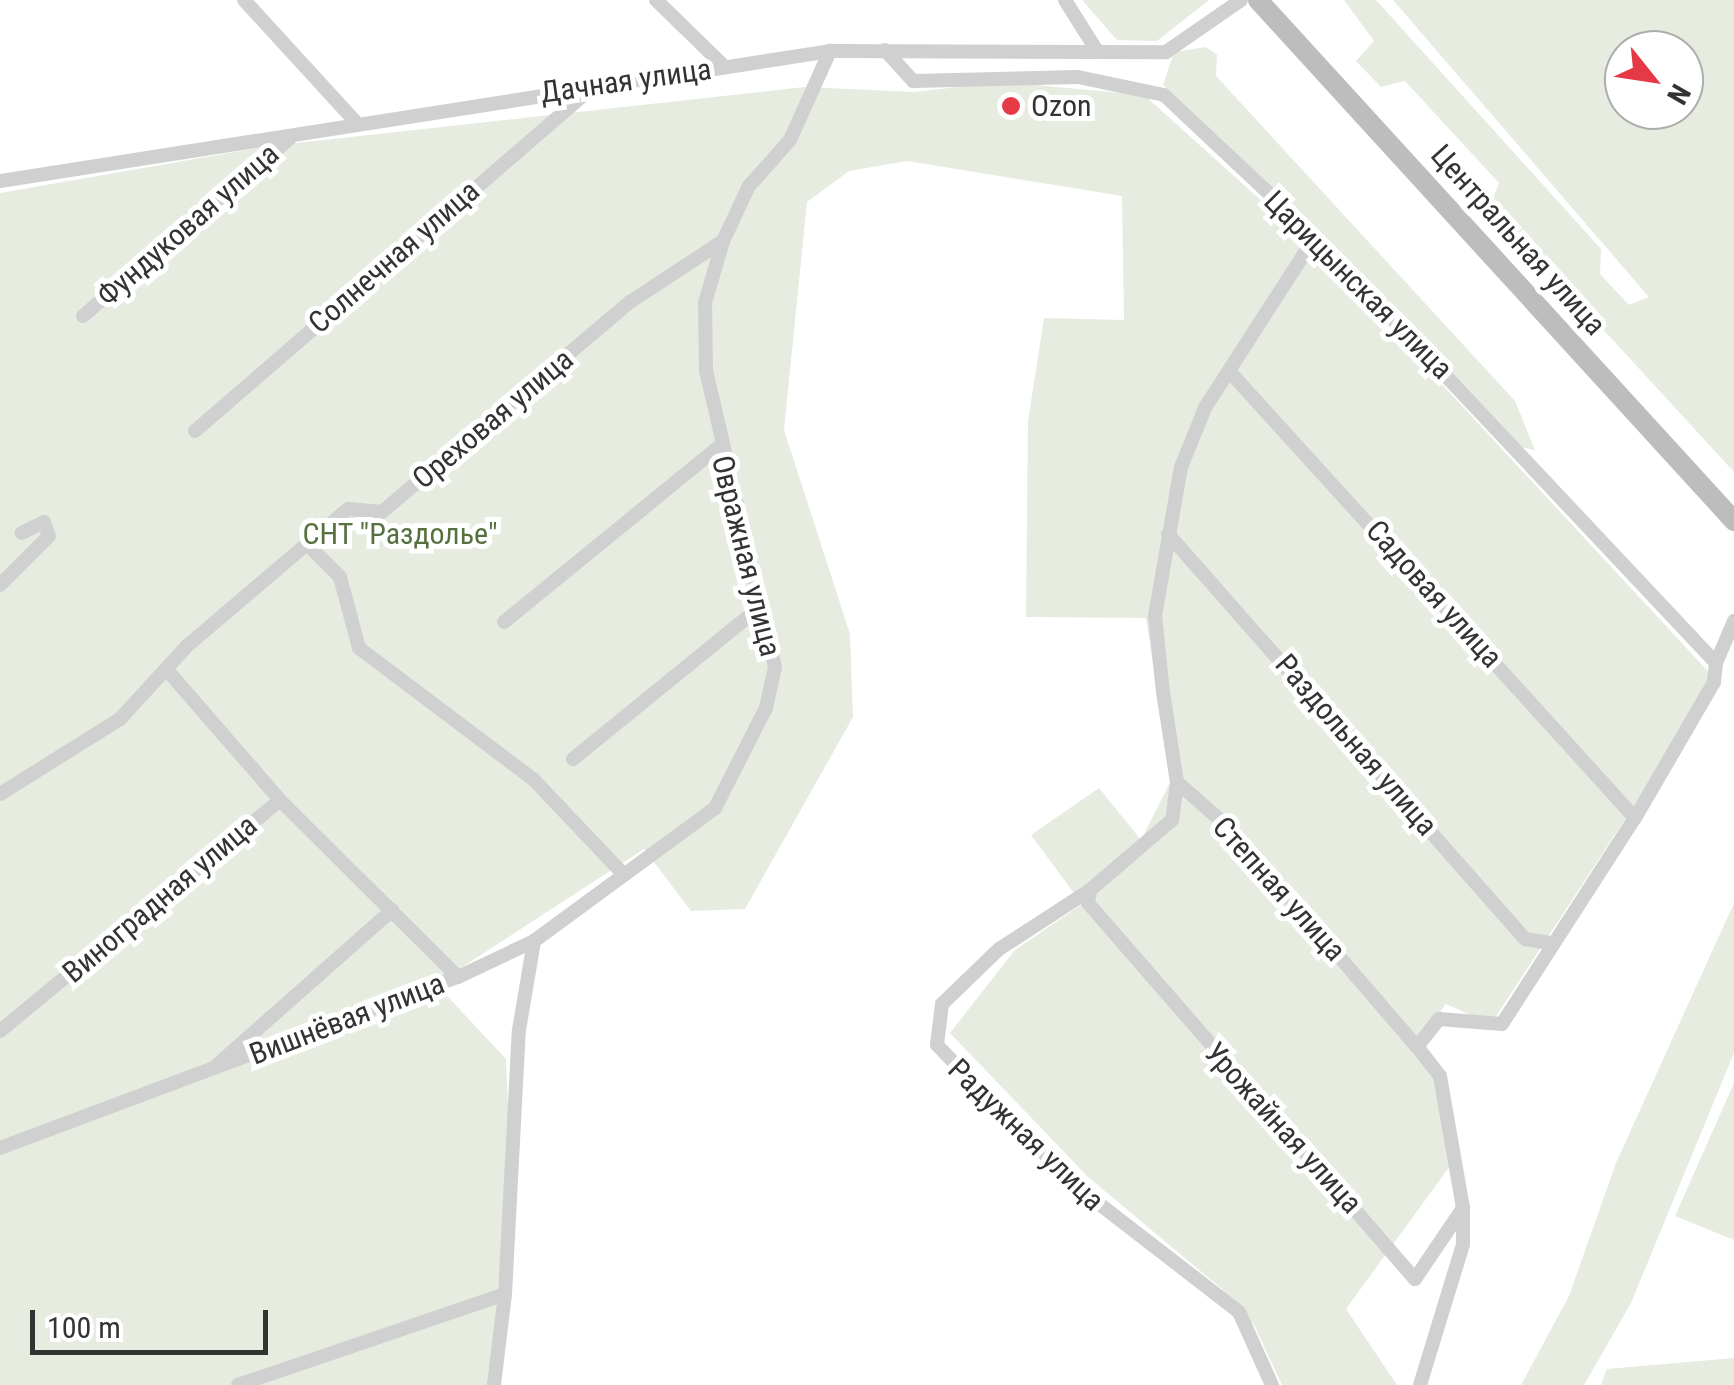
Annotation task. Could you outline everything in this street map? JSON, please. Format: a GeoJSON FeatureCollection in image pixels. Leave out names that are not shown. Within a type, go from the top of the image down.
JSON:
{"type":"FeatureCollection","features":[{"type":"Feature","properties":{"kind":"street"},"geometry":{"type":"LineString","coordinates":[[244,0],[355,121]]}},
{"type":"Feature","properties":{"kind":"street"},"geometry":{"type":"LineString","coordinates":[[656,0],[725,67]]}},
{"type":"Feature","properties":{"kind":"street"},"geometry":{"type":"LineString","coordinates":[[1065,0],[1097,52]]}},
{"type":"Feature","properties":{"kind":"street","name":"Дачная улица"},"geometry":{"type":"LineString","coordinates":[[0,181],[355,121],[830,51],[1166,52],[1242,0]]}},
{"type":"Feature","properties":{"kind":"street","name":"Центральная улица"},"geometry":{"type":"LineString","coordinates":[[1258,0],[1734,521]]}},
{"type":"Feature","properties":{"kind":"street","name":"Царицынская улица"},"geometry":{"type":"LineString","coordinates":[[885,50],[913,80],[1078,77],[1164,94],[1315,237],[1716,663]]}},
{"type":"Feature","properties":{"kind":"street"},"geometry":{"type":"LineString","coordinates":[[723,241],[749,186],[790,140],[830,51]]}},
{"type":"Feature","properties":{"kind":"street","name":"Солнечная улица"},"geometry":{"type":"LineString","coordinates":[[195,431],[595,86]]}},
{"type":"Feature","properties":{"kind":"street","name":"Фундуковая улица"},"geometry":{"type":"LineString","coordinates":[[83,316],[294,134]]}},
{"type":"Feature","properties":{"kind":"street"},"geometry":{"type":"LineString","coordinates":[[1090,890],[1149,848],[1172,820],[1177,782],[1155,616],[1181,467],[1230,372],[1315,237]]}},
{"type":"Feature","properties":{"kind":"street","name":"Овражная улица"},"geometry":{"type":"LineString","coordinates":[[458,977],[534,941],[714,808],[744,760],[775,666],[720,446],[705,302],[723,241]]}},
{"type":"Feature","properties":{"kind":"street","name":"Ореховая улица"},"geometry":{"type":"LineString","coordinates":[[0,794],[120,719],[348,509],[382,512],[630,302],[723,241]]}},
{"type":"Feature","properties":{"kind":"street","name":"Садовая улица"},"geometry":{"type":"LineString","coordinates":[[1230,372],[1635,818]]}},
{"type":"Feature","properties":{"kind":"street"},"geometry":{"type":"LineString","coordinates":[[504,622],[720,446]]}},
{"type":"Feature","properties":{"kind":"street"},"geometry":{"type":"LineString","coordinates":[[0,585],[49,536],[44,522],[21,532]]}},
{"type":"Feature","properties":{"kind":"street","name":"Раздольная улица"},"geometry":{"type":"LineString","coordinates":[[1168,534],[1526,939],[1549,943]]}},
{"type":"Feature","properties":{"kind":"street"},"geometry":{"type":"LineString","coordinates":[[307,544],[340,577],[359,648],[534,780],[624,875]]}},
{"type":"Feature","properties":{"kind":"street"},"geometry":{"type":"LineString","coordinates":[[574,759],[760,607]]}},
{"type":"Feature","properties":{"kind":"street"},"geometry":{"type":"LineString","coordinates":[[1420,1385],[1463,1244],[1463,1208],[1440,1076],[1417,1047],[1439,1018],[1502,1024],[1549,943],[1635,818],[1714,682],[1716,663],[1734,621]]}},
{"type":"Feature","properties":{"kind":"street","name":"Виноградная улица"},"geometry":{"type":"LineString","coordinates":[[0,1031],[280,800],[168,671]]}},
{"type":"Feature","properties":{"kind":"street","name":"Степная улица"},"geometry":{"type":"LineString","coordinates":[[1177,782],[1226,825],[1417,1047]]}},
{"type":"Feature","properties":{"kind":"street","name":"Вишнёвая улица"},"geometry":{"type":"LineString","coordinates":[[0,1148],[458,977],[280,800]]}},
{"type":"Feature","properties":{"kind":"street","name":"Урожайная улица"},"geometry":{"type":"LineString","coordinates":[[1090,890],[1099,921],[1415,1279],[1463,1208]]}},
{"type":"Feature","properties":{"kind":"street","name":"Радужная улица"},"geometry":{"type":"LineString","coordinates":[[1090,890],[999,949],[942,1004],[937,1044],[1067,1180],[1238,1312],[1272,1385]]}},
{"type":"Feature","properties":{"kind":"street"},"geometry":{"type":"LineString","coordinates":[[213,1069],[392,910]]}},
{"type":"Feature","properties":{"kind":"street"},"geometry":{"type":"LineString","coordinates":[[494,1385],[520,1115],[519,1030],[534,941]]}},
{"type":"Feature","properties":{"kind":"street"},"geometry":{"type":"LineString","coordinates":[[238,1385],[505,1294]]}},
{"type":"Feature","properties":{"kind":"green space"},"geometry":{"type":"Polygon","coordinates":[[[1082,0],[1209,0],[1157,41],[1117,40],[1082,0]]]}},
{"type":"Feature","properties":{"kind":"green space"},"geometry":{"type":"Polygon","coordinates":[[[1344,0],[1376,0],[1601,249],[1600,274],[1629,305],[1649,297],[1393,0],[1734,0],[1734,472],[1509,227],[1487,214],[1499,183],[1405,81],[1381,87],[1356,61],[1374,41],[1344,0]]]}},
{"type":"Feature","properties":{"kind":"green space"},"geometry":{"type":"Polygon","coordinates":[[[1206,47],[1217,55],[1216,76],[1515,401],[1535,450],[1515,446],[1163,85],[1174,52],[1206,47]]]}},
{"type":"Feature","properties":{"kind":"green space","name":"СНТ \"Раздолье\""},"geometry":{"type":"Polygon","coordinates":[[[1002,82],[1144,95],[1325,258],[1716,680],[1491,1024],[1446,1004],[1412,1050],[1441,1087],[1450,1166],[1346,1309],[1397,1385],[1282,1385],[1254,1325],[1222,1289],[1088,1177],[950,1033],[1014,951],[1082,904],[1031,835],[1099,788],[1141,840],[1171,781],[1146,618],[1026,617],[1028,421],[1044,318],[1124,320],[1122,196],[907,161],[849,171],[807,202],[784,430],[850,634],[853,717],[745,909],[691,911],[644,849],[436,984],[506,1059],[510,1151],[490,1385],[0,1385],[0,193],[269,146],[804,87],[914,92],[1002,82]]]}},
{"type":"Feature","properties":{"kind":"green space"},"geometry":{"type":"Polygon","coordinates":[[[1734,903],[1734,1053],[1631,1303],[1584,1385],[1521,1385],[1569,1296],[1616,1163],[1734,903]]]}},
{"type":"Feature","properties":{"kind":"green space"},"geometry":{"type":"Polygon","coordinates":[[[1734,1083],[1734,1240],[1675,1216],[1734,1083]]]}},
{"type":"Feature","properties":{"kind":"green space"},"geometry":{"type":"Polygon","coordinates":[[[1734,1358],[1734,1385],[1601,1385],[1607,1369],[1734,1358]]]}},
{"type":"Feature","properties":{"kind":"place","name":"Ozon"},"geometry":{"type":"Point","coordinates":[1011,106]}}]}
